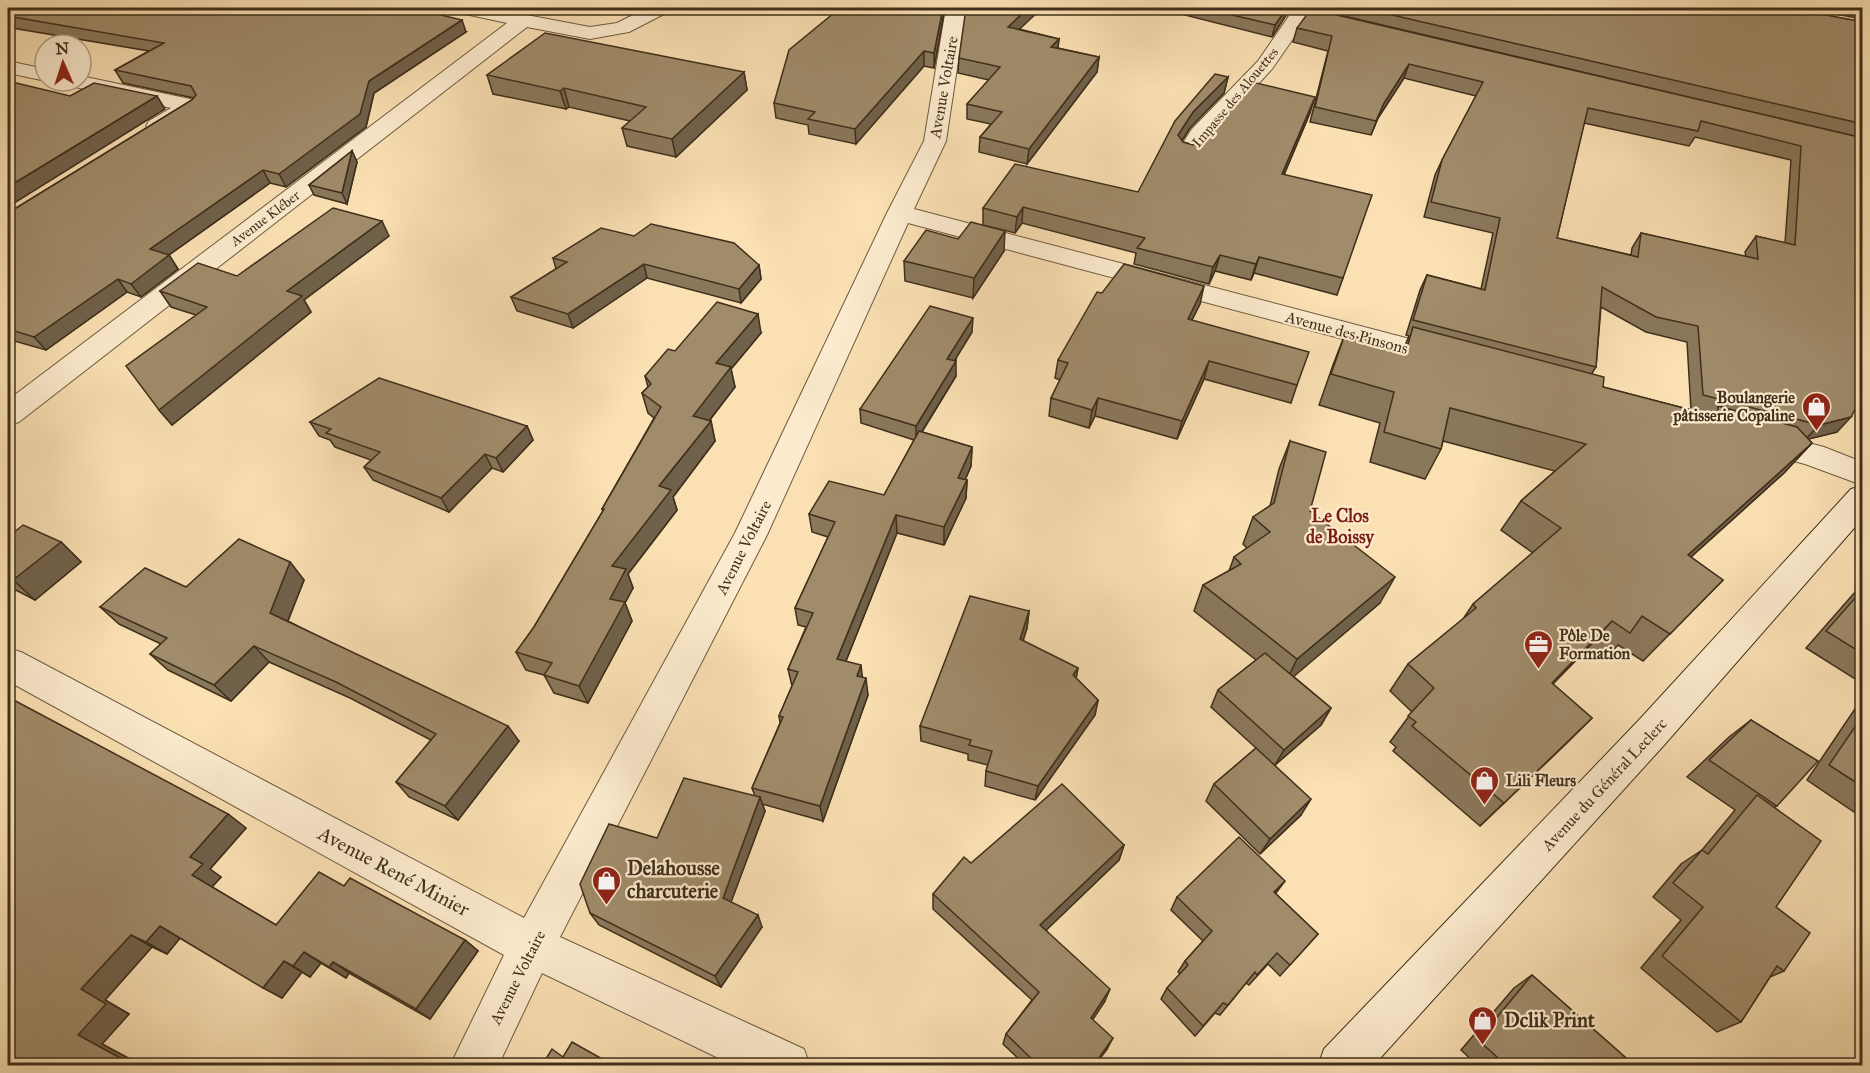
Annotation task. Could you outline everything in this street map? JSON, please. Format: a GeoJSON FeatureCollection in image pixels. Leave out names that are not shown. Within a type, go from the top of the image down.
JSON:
{"type":"FeatureCollection","features":[{"type":"Feature","properties":{"kind":"street"},"geometry":{"type":"LineString","coordinates":[[463,8],[590,33],[622,28],[661,8]]}},
{"type":"Feature","properties":{"kind":"street","name":"Avenue Voltaire"},"geometry":{"type":"LineString","coordinates":[[473,1065],[532,946],[751,535],[899,213],[935,141],[956,8]]}},
{"type":"Feature","properties":{"kind":"street"},"geometry":{"type":"LineString","coordinates":[[1278,8],[1369,29]]}},
{"type":"Feature","properties":{"kind":"street","name":"Impasse des Alouettes"},"geometry":{"type":"LineString","coordinates":[[1189,152],[1200,134],[1265,65],[1301,13]]}},
{"type":"Feature","properties":{"kind":"street","name":"Avenue Kléber"},"geometry":{"type":"LineString","coordinates":[[8,415],[522,21]]}},
{"type":"Feature","properties":{"kind":"street"},"geometry":{"type":"LineString","coordinates":[[8,50],[14,53],[8,61]]}},
{"type":"Feature","properties":{"kind":"street"},"geometry":{"type":"LineString","coordinates":[[8,67],[33,72]]}},
{"type":"Feature","properties":{"kind":"street"},"geometry":{"type":"LineString","coordinates":[[93,85],[190,106],[139,137]]}},
{"type":"Feature","properties":{"kind":"street","name":"Avenue des Pinsons"},"geometry":{"type":"LineString","coordinates":[[899,213],[1478,366]]}},
{"type":"Feature","properties":{"kind":"street"},"geometry":{"type":"LineString","coordinates":[[1732,434],[1813,455],[1863,474]]}},
{"type":"Feature","properties":{"kind":"street","name":"Avenue du Général Leclerc"},"geometry":{"type":"LineString","coordinates":[[1341,1065],[1652,732],[1863,498]]}},
{"type":"Feature","properties":{"kind":"street","name":"Avenue René Minier"},"geometry":{"type":"LineString","coordinates":[[8,663],[532,946],[787,1065]]}},
{"type":"Feature","properties":{"kind":"building"},"geometry":{"type":"Polygon","coordinates":[[[21,8],[412,8],[462,20],[369,81],[360,114],[279,174],[263,170],[150,249],[169,255],[131,284],[118,279],[34,337],[8,329],[8,213],[192,100],[196,95],[191,86],[115,70],[164,43],[8,16],[21,8]]]}},
{"type":"Feature","properties":{"kind":"building"},"geometry":{"type":"Polygon","coordinates":[[[840,8],[943,8],[934,53],[924,51],[855,129],[808,119],[815,112],[774,103],[789,50],[840,8]]]}},
{"type":"Feature","properties":{"kind":"building"},"geometry":{"type":"Polygon","coordinates":[[[966,8],[1028,8],[1008,27],[1059,39],[1051,47],[1099,57],[1029,149],[980,137],[1002,112],[967,104],[1000,67],[959,58],[966,8]]]}},
{"type":"Feature","properties":{"kind":"building"},"geometry":{"type":"Polygon","coordinates":[[[1202,8],[1287,8],[1275,25],[1202,8]]]}},
{"type":"Feature","properties":{"kind":"building"},"geometry":{"type":"Polygon","coordinates":[[[1362,8],[1789,8],[1863,22],[1863,124],[1362,8]]]}},
{"type":"Feature","properties":{"kind":"building"},"geometry":{"type":"Polygon","coordinates":[[[1311,9],[1863,138],[1863,394],[1851,417],[1819,425],[1703,395],[1698,326],[1656,317],[1602,287],[1596,367],[1413,320],[1427,275],[1485,290],[1500,218],[1431,202],[1442,160],[1483,82],[1409,64],[1384,103],[1376,121],[1315,107],[1332,36],[1297,28],[1311,9]],[[1588,108],[1557,238],[1638,257],[1641,233],[1758,259],[1756,236],[1795,245],[1801,146],[1701,121],[1698,131],[1588,108]]]}},
{"type":"Feature","properties":{"kind":"building"},"geometry":{"type":"Polygon","coordinates":[[[545,33],[744,72],[672,139],[622,128],[646,107],[564,88],[560,91],[487,75],[545,33]]]}},
{"type":"Feature","properties":{"kind":"building"},"geometry":{"type":"Polygon","coordinates":[[[1215,74],[1228,77],[1193,112],[1178,135],[1183,142],[1193,145],[1202,142],[1214,122],[1252,82],[1315,97],[1282,174],[1372,195],[1343,278],[1259,257],[1256,264],[1220,255],[1213,267],[1137,248],[1145,238],[1023,207],[1017,217],[983,208],[1015,164],[1138,192],[1175,121],[1215,74]]]}},
{"type":"Feature","properties":{"kind":"building"},"geometry":{"type":"Polygon","coordinates":[[[8,81],[33,87],[33,93],[58,93],[70,96],[76,93],[93,93],[94,83],[157,96],[8,187],[8,81]]]}},
{"type":"Feature","properties":{"kind":"building"},"geometry":{"type":"Polygon","coordinates":[[[352,151],[342,193],[309,185],[352,151]]]}},
{"type":"Feature","properties":{"kind":"building"},"geometry":{"type":"Polygon","coordinates":[[[333,208],[382,221],[287,291],[302,296],[159,410],[126,366],[207,307],[160,291],[198,263],[237,276],[333,208]]]}},
{"type":"Feature","properties":{"kind":"building"},"geometry":{"type":"Polygon","coordinates":[[[971,222],[1005,231],[974,278],[904,261],[926,230],[958,239],[971,222]]]}},
{"type":"Feature","properties":{"kind":"building"},"geometry":{"type":"Polygon","coordinates":[[[651,224],[734,243],[759,265],[739,289],[644,264],[568,314],[511,297],[567,262],[553,258],[601,228],[634,236],[651,224]]]}},
{"type":"Feature","properties":{"kind":"building"},"geometry":{"type":"Polygon","coordinates":[[[1124,264],[1204,286],[1188,319],[1309,352],[1297,385],[1209,361],[1182,421],[1098,398],[1092,410],[1051,398],[1068,363],[1058,360],[1097,292],[1102,293],[1124,264]]]}},
{"type":"Feature","properties":{"kind":"building"},"geometry":{"type":"Polygon","coordinates":[[[717,302],[758,314],[716,363],[731,367],[693,416],[711,421],[659,486],[671,490],[612,566],[626,569],[610,599],[625,602],[579,686],[544,675],[552,663],[516,652],[534,627],[604,509],[602,509],[661,407],[642,393],[651,384],[645,376],[668,349],[675,351],[717,302]]]}},
{"type":"Feature","properties":{"kind":"building"},"geometry":{"type":"Polygon","coordinates":[[[930,306],[973,318],[947,359],[956,361],[916,426],[860,409],[930,306]]]}},
{"type":"Feature","properties":{"kind":"building"},"geometry":{"type":"Polygon","coordinates":[[[1413,327],[1604,377],[1603,387],[1718,417],[1718,406],[1797,427],[1812,443],[1688,555],[1723,580],[1670,634],[1642,616],[1630,633],[1612,621],[1552,683],[1592,718],[1504,803],[1412,726],[1416,722],[1408,716],[1434,688],[1408,664],[1476,608],[1473,604],[1561,528],[1521,501],[1586,444],[1450,408],[1441,449],[1384,432],[1394,392],[1331,374],[1345,334],[1406,351],[1413,327]]]}},
{"type":"Feature","properties":{"kind":"building"},"geometry":{"type":"Polygon","coordinates":[[[379,378],[527,426],[496,458],[485,454],[441,498],[364,467],[380,452],[326,433],[331,429],[310,422],[379,378]]]}},
{"type":"Feature","properties":{"kind":"building"},"geometry":{"type":"Polygon","coordinates":[[[919,431],[972,447],[958,478],[967,480],[944,527],[896,515],[837,659],[861,665],[857,676],[866,678],[820,806],[752,788],[783,717],[779,716],[798,672],[788,669],[813,613],[795,608],[835,522],[809,514],[829,481],[884,495],[919,431]]]}},
{"type":"Feature","properties":{"kind":"building"},"geometry":{"type":"Polygon","coordinates":[[[1290,441],[1326,452],[1310,511],[1395,577],[1297,659],[1203,585],[1241,564],[1234,557],[1270,532],[1253,517],[1274,503],[1290,441]]]}},
{"type":"Feature","properties":{"kind":"building"},"geometry":{"type":"Polygon","coordinates":[[[23,525],[61,542],[13,580],[8,578],[8,537],[23,525]]]}},
{"type":"Feature","properties":{"kind":"building"},"geometry":{"type":"Polygon","coordinates":[[[239,539],[290,562],[270,613],[508,726],[445,806],[396,782],[436,734],[336,682],[254,646],[214,685],[150,654],[167,638],[100,607],[145,568],[186,587],[239,539]]]}},
{"type":"Feature","properties":{"kind":"building"},"geometry":{"type":"Polygon","coordinates":[[[1863,589],[1863,654],[1826,631],[1863,589]]]}},
{"type":"Feature","properties":{"kind":"building"},"geometry":{"type":"Polygon","coordinates":[[[970,596],[1029,611],[1020,639],[1078,668],[1073,675],[1098,700],[1038,786],[986,771],[992,751],[969,745],[971,740],[920,726],[970,596]]]}},
{"type":"Feature","properties":{"kind":"building"},"geometry":{"type":"Polygon","coordinates":[[[1265,653],[1331,708],[1284,750],[1218,690],[1265,653]]]}},
{"type":"Feature","properties":{"kind":"building"},"geometry":{"type":"Polygon","coordinates":[[[8,697],[228,814],[190,857],[203,864],[192,875],[276,925],[319,872],[344,886],[350,878],[465,940],[416,1009],[333,962],[329,967],[304,952],[293,966],[284,961],[263,988],[160,926],[146,942],[131,935],[81,989],[106,1004],[78,1035],[133,1065],[8,1065],[8,840],[13,835],[8,832],[8,697]]]}},
{"type":"Feature","properties":{"kind":"building"},"geometry":{"type":"Polygon","coordinates":[[[1863,715],[1863,787],[1829,765],[1863,715]]]}},
{"type":"Feature","properties":{"kind":"building"},"geometry":{"type":"Polygon","coordinates":[[[1751,720],[1818,761],[1777,806],[1709,760],[1751,720]]]}},
{"type":"Feature","properties":{"kind":"building"},"geometry":{"type":"Polygon","coordinates":[[[1256,748],[1311,799],[1270,839],[1214,784],[1256,748]]]}},
{"type":"Feature","properties":{"kind":"building"},"geometry":{"type":"Polygon","coordinates":[[[684,778],[760,797],[723,898],[758,915],[715,976],[590,913],[580,884],[609,824],[657,838],[684,778]]]}},
{"type":"Feature","properties":{"kind":"building"},"geometry":{"type":"Polygon","coordinates":[[[1062,784],[1124,845],[1040,925],[1110,989],[1091,1018],[1113,1038],[1094,1065],[1038,1065],[1006,1034],[1039,992],[933,894],[964,857],[971,863],[1062,784]]]}},
{"type":"Feature","properties":{"kind":"building"},"geometry":{"type":"Polygon","coordinates":[[[1757,795],[1821,841],[1776,907],[1810,933],[1784,971],[1777,966],[1741,1022],[1662,956],[1703,907],[1673,883],[1702,850],[1708,854],[1757,795]]]}},
{"type":"Feature","properties":{"kind":"building"},"geometry":{"type":"Polygon","coordinates":[[[1239,837],[1285,881],[1274,892],[1318,934],[1290,965],[1277,953],[1257,975],[1255,972],[1228,1005],[1223,1003],[1203,1026],[1167,988],[1188,965],[1185,961],[1212,931],[1177,897],[1239,837]]]}},
{"type":"Feature","properties":{"kind":"building"},"geometry":{"type":"Polygon","coordinates":[[[1532,975],[1634,1065],[1506,1065],[1478,1040],[1532,975]]]}},
{"type":"Feature","properties":{"kind":"building"},"geometry":{"type":"Polygon","coordinates":[[[572,1042],[613,1065],[542,1065],[552,1049],[563,1057],[572,1042]]]}},
{"type":"Feature","properties":{"kind":"building"},"geometry":{"type":"Polygon","coordinates":[[[1815,1060],[1822,1065],[1811,1065],[1815,1060]]]}},
{"type":"Feature","properties":{"kind":"place","name":"Boulangerie pâtisserie Copaline"},"geometry":{"type":"Point","coordinates":[1816,432]}},
{"type":"Feature","properties":{"kind":"place","name":"Pôle De Formation"},"geometry":{"type":"Point","coordinates":[1538,670]}},
{"type":"Feature","properties":{"kind":"place","name":"Lili Fleurs"},"geometry":{"type":"Point","coordinates":[1485,806]}},
{"type":"Feature","properties":{"kind":"place","name":"Delahousse charcuterie"},"geometry":{"type":"Point","coordinates":[606,906]}},
{"type":"Feature","properties":{"kind":"place","name":"Dclik Print"},"geometry":{"type":"Point","coordinates":[1483,1046]}},
{"type":"Feature","properties":{"kind":"district","name":"Le Clos de Boissy"},"geometry":{"type":"Point","coordinates":[1340,526]}}]}
